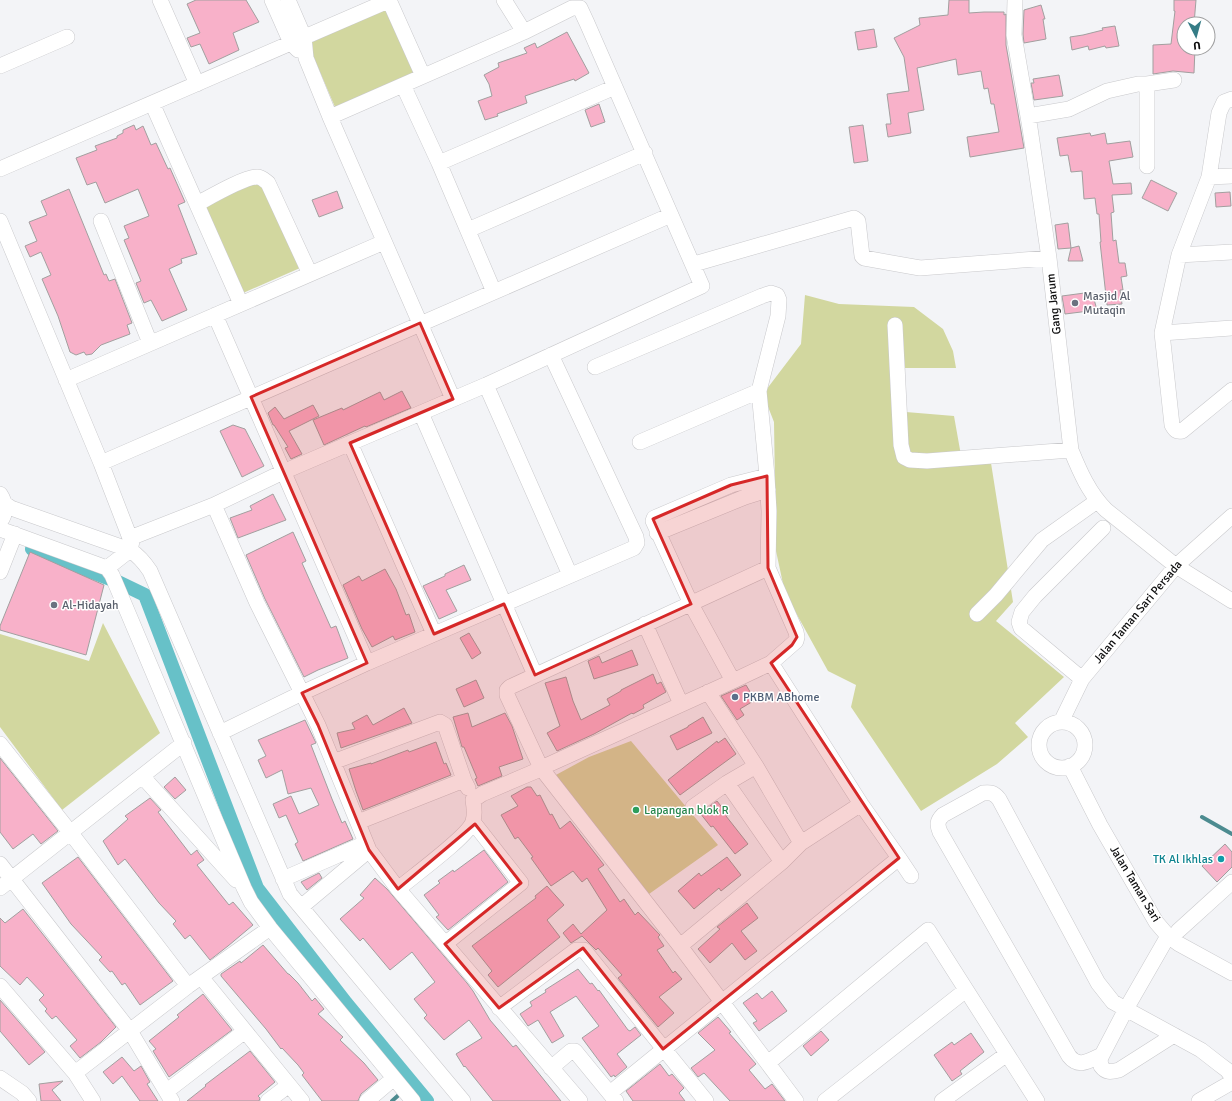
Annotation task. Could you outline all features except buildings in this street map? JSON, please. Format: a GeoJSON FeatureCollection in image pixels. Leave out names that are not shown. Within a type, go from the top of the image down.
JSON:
{"type":"FeatureCollection","features":[{"type":"Feature","properties":{"kind":"street"},"geometry":{"type":"LineString","coordinates":[[160,0],[197,84]]}},
{"type":"Feature","properties":{"kind":"street"},"geometry":{"type":"LineString","coordinates":[[272,0],[297,40],[306,58],[330,117],[453,399]]}},
{"type":"Feature","properties":{"kind":"street"},"geometry":{"type":"LineString","coordinates":[[288,0],[297,40]]}},
{"type":"Feature","properties":{"kind":"street"},"geometry":{"type":"LineString","coordinates":[[0,169],[390,0],[423,76]]}},
{"type":"Feature","properties":{"kind":"street"},"geometry":{"type":"LineString","coordinates":[[504,0],[524,32]]}},
{"type":"Feature","properties":{"kind":"street","name":"Gang Jarum"},"geometry":{"type":"LineString","coordinates":[[1015,0],[1014,35],[1028,116],[1049,258],[1071,450],[1081,475],[1097,501],[1115,518],[1176,566],[1232,601]]}},
{"type":"Feature","properties":{"kind":"street"},"geometry":{"type":"LineString","coordinates":[[113,578],[130,544],[284,472],[486,385],[702,286],[694,264],[580,8],[572,8],[524,32],[330,117]]}},
{"type":"Feature","properties":{"kind":"street"},"geometry":{"type":"LineString","coordinates":[[0,66],[67,37]]}},
{"type":"Feature","properties":{"kind":"street"},"geometry":{"type":"LineString","coordinates":[[1028,116],[1069,109],[1097,94],[1107,91],[1138,84],[1174,80]]}},
{"type":"Feature","properties":{"kind":"street"},"geometry":{"type":"LineString","coordinates":[[1147,84],[1147,166]]}},
{"type":"Feature","properties":{"kind":"street"},"geometry":{"type":"LineString","coordinates":[[403,85],[439,162],[494,292]]}},
{"type":"Feature","properties":{"kind":"street"},"geometry":{"type":"LineString","coordinates":[[439,162],[615,87]]}},
{"type":"Feature","properties":{"kind":"street"},"geometry":{"type":"LineString","coordinates":[[1232,99],[1224,102],[1219,114],[1209,177],[1179,255],[1162,333],[1172,425],[1174,430],[1178,432],[1182,431],[1232,390]]}},
{"type":"Feature","properties":{"kind":"street"},"geometry":{"type":"LineString","coordinates":[[152,103],[240,304]]}},
{"type":"Feature","properties":{"kind":"street"},"geometry":{"type":"LineString","coordinates":[[468,230],[644,153]]}},
{"type":"Feature","properties":{"kind":"street"},"geometry":{"type":"LineString","coordinates":[[1209,177],[1232,176]]}},
{"type":"Feature","properties":{"kind":"street"},"geometry":{"type":"LineString","coordinates":[[197,204],[245,180],[256,177],[262,178],[268,183],[310,274]]}},
{"type":"Feature","properties":{"kind":"street"},"geometry":{"type":"LineString","coordinates":[[101,463],[671,214]]}},
{"type":"Feature","properties":{"kind":"street"},"geometry":{"type":"LineString","coordinates":[[694,264],[854,218],[858,221],[862,256],[864,258],[920,268],[1049,258]]}},
{"type":"Feature","properties":{"kind":"street"},"geometry":{"type":"LineString","coordinates":[[0,221],[101,463],[130,544],[150,571],[290,894],[463,1101]]}},
{"type":"Feature","properties":{"kind":"street"},"geometry":{"type":"LineString","coordinates":[[101,221],[150,343]]}},
{"type":"Feature","properties":{"kind":"street"},"geometry":{"type":"LineString","coordinates":[[66,380],[384,242]]}},
{"type":"Feature","properties":{"kind":"street"},"geometry":{"type":"LineString","coordinates":[[1179,255],[1232,252]]}},
{"type":"Feature","properties":{"kind":"street"},"geometry":{"type":"LineString","coordinates":[[473,800],[482,794],[536,771],[771,663],[796,641],[796,632],[768,568],[767,483],[759,392],[780,308],[780,300],[777,295],[774,293],[762,296],[595,367]]}},
{"type":"Feature","properties":{"kind":"street"},"geometry":{"type":"LineString","coordinates":[[215,315],[367,663]]}},
{"type":"Feature","properties":{"kind":"street"},"geometry":{"type":"LineString","coordinates":[[894,325],[901,445],[904,457],[910,460],[927,461],[1071,450]]}},
{"type":"Feature","properties":{"kind":"street"},"geometry":{"type":"LineString","coordinates":[[1162,333],[1232,328]]}},
{"type":"Feature","properties":{"kind":"street"},"geometry":{"type":"LineString","coordinates":[[220,732],[367,663],[634,548],[637,543],[636,537],[551,355]]}},
{"type":"Feature","properties":{"kind":"street"},"geometry":{"type":"LineString","coordinates":[[486,385],[570,576]]}},
{"type":"Feature","properties":{"kind":"street"},"geometry":{"type":"LineString","coordinates":[[640,442],[759,392]]}},
{"type":"Feature","properties":{"kind":"street"},"geometry":{"type":"LineString","coordinates":[[421,413],[535,675]]}},
{"type":"Feature","properties":{"kind":"street"},"geometry":{"type":"LineString","coordinates":[[350,444],[434,634]]}},
{"type":"Feature","properties":{"kind":"street"},"geometry":{"type":"LineString","coordinates":[[733,681],[691,604],[653,523],[654,518],[731,485],[767,483]]}},
{"type":"Feature","properties":{"kind":"street"},"geometry":{"type":"LineString","coordinates":[[2,497],[11,508],[130,544]]}},
{"type":"Feature","properties":{"kind":"street"},"geometry":{"type":"LineString","coordinates":[[0,522],[5,514],[2,497]]}},
{"type":"Feature","properties":{"kind":"street"},"geometry":{"type":"LineString","coordinates":[[977,614],[996,595],[1042,540],[1097,501]]}},
{"type":"Feature","properties":{"kind":"street"},"geometry":{"type":"LineString","coordinates":[[214,505],[257,603],[318,725],[367,846],[398,889],[579,1101]]}},
{"type":"Feature","properties":{"kind":"street","name":"Jalan Taman Sari Persada"},"geometry":{"type":"LineString","coordinates":[[1061,722],[1082,679],[1176,566],[1232,516]]}},
{"type":"Feature","properties":{"kind":"street"},"geometry":{"type":"LineString","coordinates":[[1082,679],[1021,628],[1019,622],[1022,612],[1035,596],[1103,528]]}},
{"type":"Feature","properties":{"kind":"street"},"geometry":{"type":"LineString","coordinates":[[0,529],[15,534],[113,578],[251,902],[270,928],[413,1101]]}},
{"type":"Feature","properties":{"kind":"street"},"geometry":{"type":"LineString","coordinates":[[0,572],[15,534]]}},
{"type":"Feature","properties":{"kind":"street"},"geometry":{"type":"LineString","coordinates":[[768,568],[510,687],[507,690],[507,695],[541,768],[680,946],[796,1101]]}},
{"type":"Feature","properties":{"kind":"street"},"geometry":{"type":"LineString","coordinates":[[645,624],[681,704]]}},
{"type":"Feature","properties":{"kind":"street"},"geometry":{"type":"LineString","coordinates":[[771,663],[861,804],[911,876]]}},
{"type":"Feature","properties":{"kind":"street"},"geometry":{"type":"LineString","coordinates":[[708,692],[756,766],[801,844]]}},
{"type":"Feature","properties":{"kind":"street"},"geometry":{"type":"LineString","coordinates":[[333,762],[440,722],[445,725],[464,780],[473,800],[474,822],[521,883],[445,944]]}},
{"type":"Feature","properties":{"kind":"street"},"geometry":{"type":"LineString","coordinates":[[1061,722],[1069,723],[1076,727],[1082,733],[1084,740],[1082,756],[1077,762],[1070,766],[1061,767],[1053,765],[1046,760],[1041,753],[1039,744],[1041,736],[1046,729],[1053,724],[1061,722]]}},
{"type":"Feature","properties":{"kind":"street"},"geometry":{"type":"LineString","coordinates":[[0,888],[184,743]]}},
{"type":"Feature","properties":{"kind":"street"},"geometry":{"type":"LineString","coordinates":[[0,744],[70,832],[188,986]]}},
{"type":"Feature","properties":{"kind":"street"},"geometry":{"type":"LineString","coordinates":[[694,807],[728,783],[756,766]]}},
{"type":"Feature","properties":{"kind":"street","name":"Jalan Taman Sari"},"geometry":{"type":"LineString","coordinates":[[1070,766],[1100,825],[1156,922],[1173,933],[1179,944],[1232,973]]}},
{"type":"Feature","properties":{"kind":"street"},"geometry":{"type":"LineString","coordinates":[[142,776],[244,888]]}},
{"type":"Feature","properties":{"kind":"street"},"geometry":{"type":"LineString","coordinates":[[358,822],[464,780]]}},
{"type":"Feature","properties":{"kind":"street"},"geometry":{"type":"LineString","coordinates":[[728,783],[782,862]]}},
{"type":"Feature","properties":{"kind":"street"},"geometry":{"type":"LineString","coordinates":[[1102,1055],[1082,1063],[1073,1061],[1069,1056],[940,832],[938,820],[943,815],[983,793],[990,792],[995,794],[1098,984],[1113,1002],[1211,1057],[1227,1070],[1232,1077]]}},
{"type":"Feature","properties":{"kind":"street"},"geometry":{"type":"LineString","coordinates":[[685,942],[782,862],[801,844],[861,804]]}},
{"type":"Feature","properties":{"kind":"street"},"geometry":{"type":"LineString","coordinates":[[398,889],[452,845],[470,828],[474,822]]}},
{"type":"Feature","properties":{"kind":"street"},"geometry":{"type":"LineString","coordinates":[[283,879],[367,846]]}},
{"type":"Feature","properties":{"kind":"street"},"geometry":{"type":"LineString","coordinates":[[301,906],[367,846]]}},
{"type":"Feature","properties":{"kind":"street"},"geometry":{"type":"LineString","coordinates":[[551,1068],[571,1051],[575,1051],[613,1097],[663,1049],[722,1003],[899,858]]}},
{"type":"Feature","properties":{"kind":"street"},"geometry":{"type":"LineString","coordinates":[[0,864],[130,1031],[170,1096],[245,1031]]}},
{"type":"Feature","properties":{"kind":"street"},"geometry":{"type":"LineString","coordinates":[[1174,1036],[1114,1071],[1106,1071],[1100,1063],[1102,1055],[1126,1009],[1173,933],[1232,882]]}},
{"type":"Feature","properties":{"kind":"street"},"geometry":{"type":"LineString","coordinates":[[75,1073],[188,986],[270,928]]}},
{"type":"Feature","properties":{"kind":"street"},"geometry":{"type":"LineString","coordinates":[[768,1063],[928,930],[1037,1101]]}},
{"type":"Feature","properties":{"kind":"street"},"geometry":{"type":"LineString","coordinates":[[499,1008],[576,950],[584,950],[706,1101]]}},
{"type":"Feature","properties":{"kind":"street"},"geometry":{"type":"LineString","coordinates":[[201,977],[302,1101]]}},
{"type":"Feature","properties":{"kind":"street"},"geometry":{"type":"LineString","coordinates":[[0,986],[75,1073],[93,1101]]}},
{"type":"Feature","properties":{"kind":"street"},"geometry":{"type":"LineString","coordinates":[[825,1101],[966,990]]}},
{"type":"Feature","properties":{"kind":"street"},"geometry":{"type":"LineString","coordinates":[[942,1101],[1007,1054]]}},
{"type":"Feature","properties":{"kind":"street"},"geometry":{"type":"LineString","coordinates":[[0,1078],[22,1093],[29,1101]]}},
{"type":"Feature","properties":{"kind":"street"},"geometry":{"type":"LineString","coordinates":[[367,1101],[395,1080]]}},
{"type":"Feature","properties":{"kind":"street"},"geometry":{"type":"LineString","coordinates":[[1199,1101],[1232,1082]]}},
{"type":"Feature","properties":{"kind":"street"},"geometry":{"type":"LineString","coordinates":[[268,1101],[289,1085]]}},
{"type":"Feature","properties":{"kind":"highlighted area"},"geometry":{"type":"Polygon","coordinates":[[[420,323],[453,399],[350,443],[434,634],[504,604],[535,675],[691,604],[653,519],[731,485],[767,476],[768,568],[797,637],[792,645],[771,663],[899,858],[663,1049],[583,948],[499,1008],[445,944],[521,883],[475,824],[398,889],[369,850],[318,725],[302,693],[367,663],[251,397],[420,323]]]}},
{"type":"Feature","properties":{"kind":"green space"},"geometry":{"type":"Polygon","coordinates":[[[387,7],[416,72],[335,107],[308,44],[387,7]]]}},
{"type":"Feature","properties":{"kind":"green space"},"geometry":{"type":"Polygon","coordinates":[[[260,181],[300,268],[243,293],[204,205],[260,181]]]}},
{"type":"Feature","properties":{"kind":"green space"},"geometry":{"type":"Polygon","coordinates":[[[805,295],[839,304],[914,307],[943,329],[953,351],[956,368],[898,368],[906,412],[954,416],[962,461],[991,463],[1013,602],[996,621],[1064,677],[1015,723],[1028,737],[997,764],[921,811],[851,707],[856,685],[828,671],[785,593],[776,551],[774,422],[763,394],[801,344],[805,295]]]}},
{"type":"Feature","properties":{"kind":"green space"},"geometry":{"type":"Polygon","coordinates":[[[103,623],[160,733],[62,810],[0,727],[0,634],[89,661],[103,623]]]}},
{"type":"Feature","properties":{"kind":"green space","name":"Lapangan blok R"},"geometry":{"type":"Polygon","coordinates":[[[631,741],[718,845],[649,894],[554,776],[589,757],[631,741]]]}},
{"type":"Feature","properties":{"kind":"waterway"},"geometry":{"type":"LineString","coordinates":[[32,549],[118,582],[145,595],[257,888],[346,1003],[427,1101]]}},
{"type":"Feature","properties":{"kind":"waterway"},"geometry":{"type":"LineString","coordinates":[[1202,817],[1232,834]]}},
{"type":"Feature","properties":{"kind":"waterway"},"geometry":{"type":"LineString","coordinates":[[392,1101],[402,1092]]}},
{"type":"Feature","properties":{"kind":"place","name":"Masjid Al Mutaqin"},"geometry":{"type":"Point","coordinates":[1075,303]}},
{"type":"Feature","properties":{"kind":"place","name":"Al-Hidayah"},"geometry":{"type":"Point","coordinates":[54,605]}},
{"type":"Feature","properties":{"kind":"place","name":"PKBM ABhome"},"geometry":{"type":"Point","coordinates":[735,697]}},
{"type":"Feature","properties":{"kind":"place","name":"Lapangan blok R"},"geometry":{"type":"Point","coordinates":[636,810]}},
{"type":"Feature","properties":{"kind":"place","name":"TK Al Ikhlas"},"geometry":{"type":"Point","coordinates":[1221,859]}}]}
